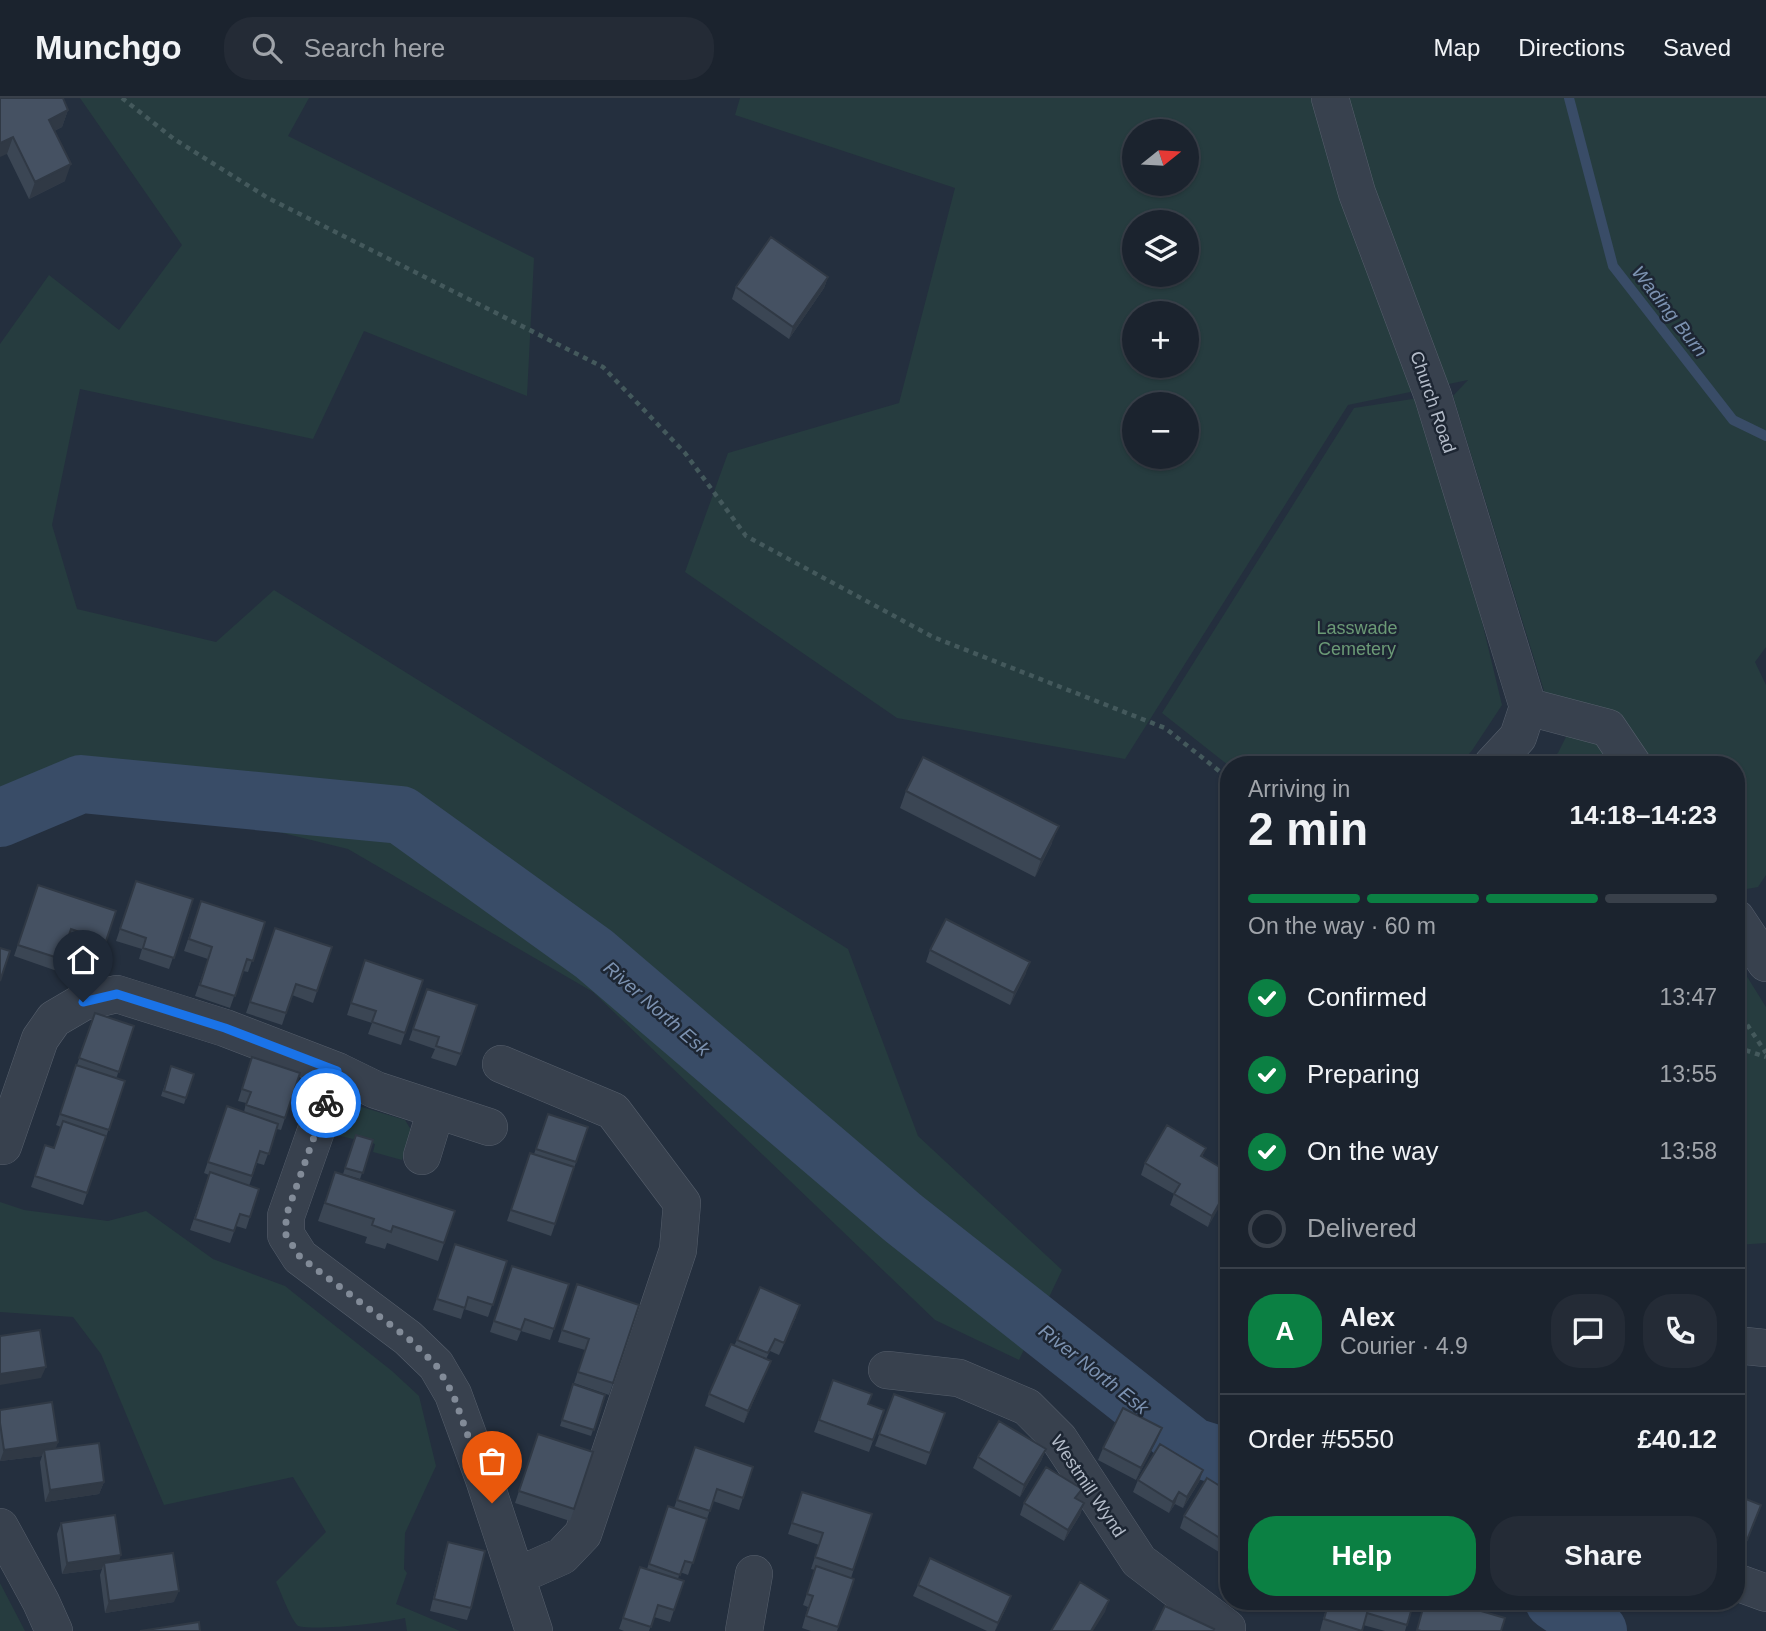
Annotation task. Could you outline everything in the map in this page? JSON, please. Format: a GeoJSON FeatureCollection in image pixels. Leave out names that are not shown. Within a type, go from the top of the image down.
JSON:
{"type":"FeatureCollection","features":[{"type":"Feature","properties":{"kind":"street","name":"Church Road"},"geometry":{"type":"LineString","coordinates":[[1330,98],[1357,193],[1433,396],[1528,708]]}},
{"type":"Feature","properties":{"kind":"street"},"geometry":{"type":"LineString","coordinates":[[1500,756],[1518,737],[1528,708],[1608,728],[1627,756]]}},
{"type":"Feature","properties":{"kind":"street"},"geometry":{"type":"LineString","coordinates":[[1745,932],[1766,963]]}},
{"type":"Feature","properties":{"kind":"street"},"geometry":{"type":"LineString","coordinates":[[3,1146],[8,1104],[40,1039],[54,1019],[83,1002],[117,994],[225,1028],[337,1071],[376,1090],[489,1127]]}},
{"type":"Feature","properties":{"kind":"street"},"geometry":{"type":"LineString","coordinates":[[501,1064],[613,1111],[682,1203],[678,1250],[583,1534],[562,1556],[517,1576]]}},
{"type":"Feature","properties":{"kind":"street"},"geometry":{"type":"LineString","coordinates":[[337,1071],[286,1216],[286,1235],[300,1257],[408,1338],[436,1365],[453,1394],[534,1631]]}},
{"type":"Feature","properties":{"kind":"street"},"geometry":{"type":"LineString","coordinates":[[422,1156],[436,1110]]}},
{"type":"Feature","properties":{"kind":"street"},"geometry":{"type":"LineString","coordinates":[[1745,1346],[1766,1348]]}},
{"type":"Feature","properties":{"kind":"street","name":"Westmill Wynd"},"geometry":{"type":"LineString","coordinates":[[887,1370],[959,1378],[1027,1407],[1059,1439],[1139,1561],[1227,1628],[1227,1631]]}},
{"type":"Feature","properties":{"kind":"street"},"geometry":{"type":"LineString","coordinates":[[0,1527],[54,1631]]}},
{"type":"Feature","properties":{"kind":"street"},"geometry":{"type":"LineString","coordinates":[[744,1631],[754,1574]]}},
{"type":"Feature","properties":{"kind":"street"},"geometry":{"type":"LineString","coordinates":[[1745,1585],[1766,1593]]}},
{"type":"Feature","properties":{"kind":"path"},"geometry":{"type":"LineString","coordinates":[[122,98],[174,139],[268,198],[603,367],[685,453],[746,536],[933,637],[1165,727],[1220,772]]}},
{"type":"Feature","properties":{"kind":"path"},"geometry":{"type":"LineString","coordinates":[[1745,1022],[1766,1055]]}},
{"type":"Feature","properties":{"kind":"path"},"geometry":{"type":"LineString","coordinates":[[1745,1049],[1766,1055]]}},
{"type":"Feature","properties":{"kind":"green space"},"geometry":{"type":"Polygon","coordinates":[[[80,98],[309,98],[288,136],[534,258],[527,396],[364,331],[313,439],[80,389],[52,525],[77,609],[216,642],[274,590],[848,949],[918,1136],[1062,1270],[1019,1360],[935,1320],[593,992],[348,849],[37,773],[0,791],[0,344],[49,275],[119,330],[182,245],[80,98]]]}},
{"type":"Feature","properties":{"kind":"green space"},"geometry":{"type":"Polygon","coordinates":[[[740,98],[1766,98],[1766,647],[1755,662],[1766,685],[1766,875],[1758,887],[1745,889],[1745,756],[1554,756],[1558,753],[1571,727],[1549,707],[1453,396],[1468,380],[1348,405],[1125,759],[897,718],[685,572],[728,453],[899,403],[955,188],[735,115],[740,98]]]}},
{"type":"Feature","properties":{"kind":"green space","name":"Lasswade Cemetery"},"geometry":{"type":"Polygon","coordinates":[[[1419,398],[1446,472],[1502,705],[1467,756],[1220,756],[1220,759],[1162,713],[1354,408],[1419,398]]]}},
{"type":"Feature","properties":{"kind":"green space"},"geometry":{"type":"Polygon","coordinates":[[[1745,973],[1766,1007],[1766,1243],[1745,1244],[1745,973]]]}},
{"type":"Feature","properties":{"kind":"green space"},"geometry":{"type":"Polygon","coordinates":[[[355,1105],[405,1120],[411,1130],[402,1160],[373,1152],[375,1144],[336,1135],[343,1113],[355,1105]]]}},
{"type":"Feature","properties":{"kind":"green space"},"geometry":{"type":"Polygon","coordinates":[[[0,1202],[24,1210],[108,1221],[146,1211],[213,1259],[285,1286],[392,1371],[419,1396],[436,1466],[405,1533],[404,1569],[407,1573],[396,1604],[460,1631],[407,1631],[405,1618],[334,1627],[298,1626],[276,1582],[326,1532],[293,1477],[164,1505],[101,1354],[73,1317],[0,1312],[0,1202]]]}},
{"type":"Feature","properties":{"kind":"green space"},"geometry":{"type":"Polygon","coordinates":[[[0,1583],[25,1631],[0,1631],[0,1583]]]}},
{"type":"Feature","properties":{"kind":"building"},"geometry":{"type":"Polygon","coordinates":[[[0,98],[63,98],[68,110],[49,120],[71,164],[35,182],[13,137],[0,143],[0,98]]]}},
{"type":"Feature","properties":{"kind":"building"},"geometry":{"type":"Polygon","coordinates":[[[771,237],[828,277],[793,327],[736,287],[771,237]]]}},
{"type":"Feature","properties":{"kind":"building"},"geometry":{"type":"Polygon","coordinates":[[[923,757],[1059,826],[1041,860],[906,791],[923,757]]]}},
{"type":"Feature","properties":{"kind":"building"},"geometry":{"type":"Polygon","coordinates":[[[136,881],[193,899],[174,958],[143,948],[146,938],[120,929],[136,881]]]}},
{"type":"Feature","properties":{"kind":"building"},"geometry":{"type":"Polygon","coordinates":[[[38,885],[116,911],[106,941],[71,929],[61,959],[18,945],[38,885]]]}},
{"type":"Feature","properties":{"kind":"building"},"geometry":{"type":"Polygon","coordinates":[[[201,901],[265,922],[253,961],[247,959],[235,996],[200,985],[212,947],[189,939],[201,901]]]}},
{"type":"Feature","properties":{"kind":"building"},"geometry":{"type":"Polygon","coordinates":[[[946,919],[1030,962],[1014,993],[930,950],[946,919]]]}},
{"type":"Feature","properties":{"kind":"building"},"geometry":{"type":"Polygon","coordinates":[[[275,928],[332,947],[317,991],[296,984],[286,1013],[250,1002],[275,928]]]}},
{"type":"Feature","properties":{"kind":"building"},"geometry":{"type":"Polygon","coordinates":[[[0,948],[10,951],[0,981],[0,948]]]}},
{"type":"Feature","properties":{"kind":"building"},"geometry":{"type":"Polygon","coordinates":[[[365,960],[423,980],[405,1033],[372,1022],[376,1011],[351,1003],[365,960]]]}},
{"type":"Feature","properties":{"kind":"building"},"geometry":{"type":"Polygon","coordinates":[[[427,989],[477,1005],[461,1054],[436,1046],[439,1037],[413,1029],[427,989]]]}},
{"type":"Feature","properties":{"kind":"building"},"geometry":{"type":"Polygon","coordinates":[[[95,1013],[134,1026],[119,1072],[79,1058],[95,1013]]]}},
{"type":"Feature","properties":{"kind":"building"},"geometry":{"type":"Polygon","coordinates":[[[252,1057],[300,1073],[285,1118],[246,1105],[251,1092],[242,1089],[252,1057]]]}},
{"type":"Feature","properties":{"kind":"building"},"geometry":{"type":"Polygon","coordinates":[[[76,1065],[125,1081],[109,1130],[60,1114],[76,1065]]]}},
{"type":"Feature","properties":{"kind":"building"},"geometry":{"type":"Polygon","coordinates":[[[171,1066],[194,1074],[186,1098],[164,1091],[171,1066]]]}},
{"type":"Feature","properties":{"kind":"building"},"geometry":{"type":"Polygon","coordinates":[[[227,1106],[278,1124],[269,1154],[260,1151],[252,1176],[208,1162],[227,1106]]]}},
{"type":"Feature","properties":{"kind":"building"},"geometry":{"type":"Polygon","coordinates":[[[548,1114],[588,1127],[576,1162],[536,1149],[548,1114]]]}},
{"type":"Feature","properties":{"kind":"building"},"geometry":{"type":"Polygon","coordinates":[[[63,1121],[106,1136],[87,1193],[35,1176],[45,1145],[54,1148],[63,1121]]]}},
{"type":"Feature","properties":{"kind":"building"},"geometry":{"type":"Polygon","coordinates":[[[1167,1125],[1206,1148],[1201,1156],[1220,1167],[1220,1202],[1212,1216],[1174,1194],[1180,1184],[1145,1163],[1167,1125]]]}},
{"type":"Feature","properties":{"kind":"building"},"geometry":{"type":"Polygon","coordinates":[[[356,1135],[373,1140],[363,1173],[345,1168],[356,1135]]]}},
{"type":"Feature","properties":{"kind":"building"},"geometry":{"type":"Polygon","coordinates":[[[530,1153],[574,1167],[555,1224],[511,1210],[530,1153]]]}},
{"type":"Feature","properties":{"kind":"building"},"geometry":{"type":"Polygon","coordinates":[[[210,1172],[259,1189],[250,1217],[240,1214],[234,1231],[195,1219],[210,1172]]]}},
{"type":"Feature","properties":{"kind":"building"},"geometry":{"type":"Polygon","coordinates":[[[335,1172],[455,1211],[444,1243],[393,1226],[391,1232],[372,1225],[374,1219],[325,1203],[335,1172]]]}},
{"type":"Feature","properties":{"kind":"building"},"geometry":{"type":"Polygon","coordinates":[[[455,1244],[507,1261],[493,1305],[468,1297],[465,1308],[437,1299],[455,1244]]]}},
{"type":"Feature","properties":{"kind":"building"},"geometry":{"type":"Polygon","coordinates":[[[512,1266],[569,1284],[554,1329],[525,1319],[521,1330],[494,1321],[512,1266]]]}},
{"type":"Feature","properties":{"kind":"building"},"geometry":{"type":"Polygon","coordinates":[[[577,1284],[639,1305],[613,1383],[578,1372],[589,1339],[562,1330],[577,1284]]]}},
{"type":"Feature","properties":{"kind":"building"},"geometry":{"type":"Polygon","coordinates":[[[760,1287],[800,1305],[784,1343],[775,1339],[768,1353],[737,1340],[760,1287]]]}},
{"type":"Feature","properties":{"kind":"building"},"geometry":{"type":"Polygon","coordinates":[[[40,1330],[46,1367],[0,1374],[0,1336],[40,1330]]]}},
{"type":"Feature","properties":{"kind":"building"},"geometry":{"type":"Polygon","coordinates":[[[731,1344],[771,1361],[748,1411],[709,1394],[731,1344]]]}},
{"type":"Feature","properties":{"kind":"building"},"geometry":{"type":"Polygon","coordinates":[[[833,1380],[872,1394],[868,1404],[884,1410],[873,1440],[819,1420],[833,1380]]]}},
{"type":"Feature","properties":{"kind":"building"},"geometry":{"type":"Polygon","coordinates":[[[573,1384],[605,1395],[594,1430],[562,1420],[573,1384]]]}},
{"type":"Feature","properties":{"kind":"building"},"geometry":{"type":"Polygon","coordinates":[[[894,1394],[945,1413],[930,1453],[879,1434],[894,1394]]]}},
{"type":"Feature","properties":{"kind":"building"},"geometry":{"type":"Polygon","coordinates":[[[52,1402],[58,1442],[4,1450],[0,1410],[52,1402]]]}},
{"type":"Feature","properties":{"kind":"building"},"geometry":{"type":"Polygon","coordinates":[[[1123,1408],[1162,1428],[1141,1468],[1103,1448],[1123,1408]]]}},
{"type":"Feature","properties":{"kind":"building"},"geometry":{"type":"Polygon","coordinates":[[[999,1421],[1046,1449],[1024,1485],[978,1457],[999,1421]]]}},
{"type":"Feature","properties":{"kind":"building"},"geometry":{"type":"Polygon","coordinates":[[[538,1434],[593,1452],[574,1509],[519,1491],[538,1434]]]}},
{"type":"Feature","properties":{"kind":"building"},"geometry":{"type":"Polygon","coordinates":[[[99,1443],[104,1482],[50,1490],[44,1450],[99,1443]]]}},
{"type":"Feature","properties":{"kind":"building"},"geometry":{"type":"Polygon","coordinates":[[[1160,1444],[1203,1470],[1187,1497],[1179,1492],[1173,1502],[1138,1480],[1160,1444]]]}},
{"type":"Feature","properties":{"kind":"building"},"geometry":{"type":"Polygon","coordinates":[[[695,1447],[753,1467],[743,1498],[717,1489],[710,1511],[677,1500],[695,1447]]]}},
{"type":"Feature","properties":{"kind":"building"},"geometry":{"type":"Polygon","coordinates":[[[1046,1467],[1082,1489],[1075,1498],[1084,1503],[1068,1530],[1024,1503],[1046,1467]]]}},
{"type":"Feature","properties":{"kind":"building"},"geometry":{"type":"Polygon","coordinates":[[[1207,1478],[1220,1486],[1220,1538],[1184,1516],[1207,1478]]]}},
{"type":"Feature","properties":{"kind":"building"},"geometry":{"type":"Polygon","coordinates":[[[802,1492],[872,1514],[853,1570],[815,1557],[823,1533],[792,1523],[802,1492]]]}},
{"type":"Feature","properties":{"kind":"building"},"geometry":{"type":"Polygon","coordinates":[[[1745,1499],[1761,1505],[1747,1540],[1745,1539],[1745,1499]]]}},
{"type":"Feature","properties":{"kind":"building"},"geometry":{"type":"Polygon","coordinates":[[[668,1506],[707,1519],[693,1563],[685,1561],[680,1575],[649,1564],[668,1506]]]}},
{"type":"Feature","properties":{"kind":"building"},"geometry":{"type":"Polygon","coordinates":[[[115,1515],[121,1555],[67,1563],[61,1523],[115,1515]]]}},
{"type":"Feature","properties":{"kind":"building"},"geometry":{"type":"Polygon","coordinates":[[[448,1542],[485,1551],[471,1608],[434,1599],[448,1542]]]}},
{"type":"Feature","properties":{"kind":"building"},"geometry":{"type":"Polygon","coordinates":[[[173,1553],[179,1591],[109,1601],[104,1563],[173,1553]]]}},
{"type":"Feature","properties":{"kind":"building"},"geometry":{"type":"Polygon","coordinates":[[[930,1558],[1011,1596],[998,1623],[918,1585],[930,1558]]]}},
{"type":"Feature","properties":{"kind":"building"},"geometry":{"type":"Polygon","coordinates":[[[816,1566],[854,1579],[838,1627],[806,1616],[813,1596],[807,1594],[816,1566]]]}},
{"type":"Feature","properties":{"kind":"building"},"geometry":{"type":"Polygon","coordinates":[[[640,1567],[684,1581],[674,1610],[658,1605],[651,1627],[623,1618],[640,1567]]]}},
{"type":"Feature","properties":{"kind":"building"},"geometry":{"type":"Polygon","coordinates":[[[1080,1582],[1109,1600],[1091,1631],[1051,1631],[1080,1582]]]}},
{"type":"Feature","properties":{"kind":"building"},"geometry":{"type":"Polygon","coordinates":[[[1165,1606],[1214,1629],[1153,1631],[1165,1606]]]}},
{"type":"Feature","properties":{"kind":"building"},"geometry":{"type":"Polygon","coordinates":[[[1326,1610],[1411,1610],[1407,1625],[1367,1613],[1362,1631],[1324,1619],[1326,1610]]]}},
{"type":"Feature","properties":{"kind":"building"},"geometry":{"type":"Polygon","coordinates":[[[1423,1610],[1478,1610],[1505,1618],[1501,1631],[1417,1630],[1423,1610]]]}},
{"type":"Feature","properties":{"kind":"building"},"geometry":{"type":"Polygon","coordinates":[[[199,1622],[200,1631],[140,1631],[199,1622]]]}},
{"type":"Feature","properties":{"kind":"waterway","name":"Wading Burn"},"geometry":{"type":"LineString","coordinates":[[1569,98],[1613,266],[1733,420],[1766,436]]}},
{"type":"Feature","properties":{"kind":"waterway","name":"River North Esk"},"geometry":{"type":"LineString","coordinates":[[0,818],[81,784],[401,815],[594,954],[903,1218],[1193,1447],[1220,1455]]}},
{"type":"Feature","properties":{"kind":"waterway","name":"River North Esk"},"geometry":{"type":"LineString","coordinates":[[1567,1610],[1598,1631]]}},
{"type":"Feature","properties":{"kind":"way so far"},"geometry":{"type":"LineString","coordinates":[[326,1103],[286,1216],[286,1235],[300,1257],[320,1275],[408,1338],[436,1365],[453,1394],[492,1503]]}},
{"type":"Feature","properties":{"kind":"route"},"geometry":{"type":"LineString","coordinates":[[83,1002],[117,994],[225,1028],[337,1071],[326,1103]]}}]}
